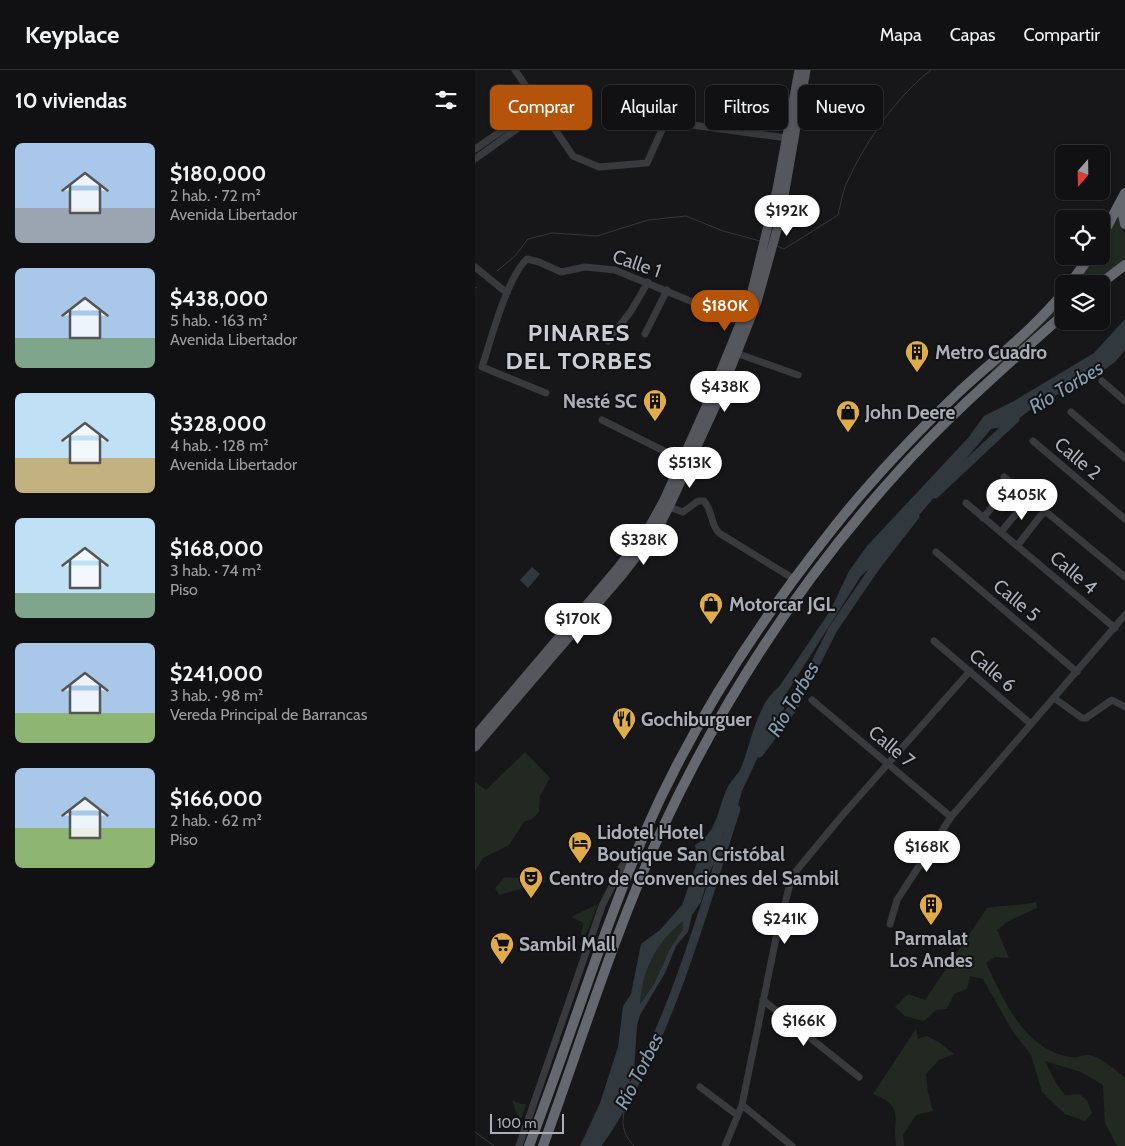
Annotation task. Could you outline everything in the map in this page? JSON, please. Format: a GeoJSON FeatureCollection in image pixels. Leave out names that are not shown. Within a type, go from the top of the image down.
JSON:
{"type":"FeatureCollection","features":[{"type":"Feature","properties":{"kind":"highway"},"geometry":{"type":"LineString","coordinates":[[1110,221],[1125,193]]}},
{"type":"Feature","properties":{"kind":"highway"},"geometry":{"type":"LineString","coordinates":[[1125,200],[1123,215],[1125,224]]}},
{"type":"Feature","properties":{"kind":"highway"},"geometry":{"type":"LineString","coordinates":[[1110,277],[1125,266]]}},
{"type":"Feature","properties":{"kind":"highway"},"geometry":{"type":"LineString","coordinates":[[529,1146],[593,965],[638,849],[666,788],[726,680],[794,579],[858,497],[914,435],[1030,328],[1055,302]]}},
{"type":"Feature","properties":{"kind":"highway"},"geometry":{"type":"LineString","coordinates":[[543,1146],[620,929],[660,834],[696,759],[763,647],[815,573],[898,472],[1008,364],[1055,322]]}},
{"type":"Feature","properties":{"kind":"main road"},"geometry":{"type":"LineString","coordinates":[[475,747],[623,574],[658,529],[669,507],[717,403],[748,307],[762,255],[787,138],[799,70]]}},
{"type":"Feature","properties":{"kind":"main road"},"geometry":{"type":"LineString","coordinates":[[475,736],[542,659],[638,542],[663,502],[757,302],[780,218],[806,70]]}},
{"type":"Feature","properties":{"kind":"street"},"geometry":{"type":"LineString","coordinates":[[515,70],[525,85]]}},
{"type":"Feature","properties":{"kind":"street"},"geometry":{"type":"LineString","coordinates":[[555,130],[573,156],[599,167],[647,164],[665,123],[670,122],[787,138]]}},
{"type":"Feature","properties":{"kind":"street"},"geometry":{"type":"LineString","coordinates":[[475,150],[506,130]]}},
{"type":"Feature","properties":{"kind":"street"},"geometry":{"type":"LineString","coordinates":[[475,159],[512,130]]}},
{"type":"Feature","properties":{"kind":"street","name":"Calle 1"},"geometry":{"type":"LineString","coordinates":[[507,293],[527,259],[561,272],[585,267],[601,267],[615,270],[717,312]]}},
{"type":"Feature","properties":{"kind":"street"},"geometry":{"type":"LineString","coordinates":[[475,267],[507,293],[482,367],[546,393]]}},
{"type":"Feature","properties":{"kind":"street"},"geometry":{"type":"LineString","coordinates":[[608,341],[631,311],[648,282]]}},
{"type":"Feature","properties":{"kind":"street"},"geometry":{"type":"LineString","coordinates":[[645,334],[667,290]]}},
{"type":"Feature","properties":{"kind":"street"},"geometry":{"type":"LineString","coordinates":[[734,353],[798,375]]}},
{"type":"Feature","properties":{"kind":"street"},"geometry":{"type":"LineString","coordinates":[[1101,381],[1125,401]]}},
{"type":"Feature","properties":{"kind":"street"},"geometry":{"type":"LineString","coordinates":[[1071,412],[1125,458]]}},
{"type":"Feature","properties":{"kind":"street"},"geometry":{"type":"LineString","coordinates":[[602,420],[682,460]]}},
{"type":"Feature","properties":{"kind":"street","name":"Calle 2"},"geometry":{"type":"LineString","coordinates":[[1033,441],[1125,519]]}},
{"type":"Feature","properties":{"kind":"street"},"geometry":{"type":"LineString","coordinates":[[1005,477],[1125,577]]}},
{"type":"Feature","properties":{"kind":"street"},"geometry":{"type":"LineString","coordinates":[[983,518],[1011,483]]}},
{"type":"Feature","properties":{"kind":"street"},"geometry":{"type":"LineString","coordinates":[[1001,532],[1029,498]]}},
{"type":"Feature","properties":{"kind":"street"},"geometry":{"type":"LineString","coordinates":[[669,507],[683,512],[698,501],[704,501],[711,511],[714,529],[794,579]]}},
{"type":"Feature","properties":{"kind":"street","name":"Calle 4"},"geometry":{"type":"LineString","coordinates":[[966,503],[1115,628]]}},
{"type":"Feature","properties":{"kind":"street"},"geometry":{"type":"LineString","coordinates":[[1017,546],[1045,510]]}},
{"type":"Feature","properties":{"kind":"street","name":"Calle 5"},"geometry":{"type":"LineString","coordinates":[[936,552],[1077,672]]}},
{"type":"Feature","properties":{"kind":"street"},"geometry":{"type":"LineString","coordinates":[[890,924],[897,900],[951,817],[1125,615]]}},
{"type":"Feature","properties":{"kind":"street","name":"Calle 6"},"geometry":{"type":"LineString","coordinates":[[934,641],[1031,724]]}},
{"type":"Feature","properties":{"kind":"street"},"geometry":{"type":"LineString","coordinates":[[725,1146],[741,1105],[776,938],[793,876],[839,818],[970,671]]}},
{"type":"Feature","properties":{"kind":"street"},"geometry":{"type":"LineString","coordinates":[[1054,698],[1082,718],[1086,718],[1112,700],[1125,707]]}},
{"type":"Feature","properties":{"kind":"street","name":"Calle 7"},"geometry":{"type":"LineString","coordinates":[[812,700],[951,817]]}},
{"type":"Feature","properties":{"kind":"street"},"geometry":{"type":"LineString","coordinates":[[519,1146],[602,906],[622,866],[638,849]]}},
{"type":"Feature","properties":{"kind":"street"},"geometry":{"type":"LineString","coordinates":[[763,1000],[859,1077]]}},
{"type":"Feature","properties":{"kind":"street"},"geometry":{"type":"LineString","coordinates":[[700,1087],[737,1115]]}},
{"type":"Feature","properties":{"kind":"street"},"geometry":{"type":"LineString","coordinates":[[741,1105],[792,1146]]}},
{"type":"Feature","properties":{"kind":"shaded area"},"geometry":{"type":"Polygon","coordinates":[[[1118,213],[1119,222],[1125,233],[1125,260],[1104,275],[1082,275],[1089,265],[1110,265],[1110,229],[1118,213]]]}},
{"type":"Feature","properties":{"kind":"shaded area"},"geometry":{"type":"Polygon","coordinates":[[[1055,308],[1055,313],[993,372],[991,370],[1055,308]]]}},
{"type":"Feature","properties":{"kind":"shaded area"},"geometry":{"type":"Polygon","coordinates":[[[525,752],[550,778],[540,796],[539,812],[532,819],[524,822],[509,845],[483,858],[475,871],[475,782],[486,790],[525,752]]]}},
{"type":"Feature","properties":{"kind":"shaded area"},"geometry":{"type":"Polygon","coordinates":[[[541,873],[545,882],[499,895],[495,888],[505,877],[528,879],[541,873]]]}},
{"type":"Feature","properties":{"kind":"shaded area"},"geometry":{"type":"Polygon","coordinates":[[[1036,902],[1037,908],[1007,922],[997,930],[1009,958],[995,957],[986,963],[1017,1021],[1040,1044],[1054,1052],[1070,1057],[1090,1055],[1095,1057],[1125,1078],[1125,1146],[1117,1146],[1105,1123],[1103,1085],[1081,1072],[1045,1061],[1057,1085],[1065,1095],[1079,1094],[1087,1100],[1092,1113],[1085,1121],[1065,1114],[1042,1092],[1031,1055],[1013,1032],[983,979],[970,976],[967,989],[954,994],[947,1009],[936,1010],[924,1021],[905,1016],[895,1007],[908,994],[925,1000],[987,908],[1036,902]]]}},
{"type":"Feature","properties":{"kind":"shaded area"},"geometry":{"type":"Polygon","coordinates":[[[598,904],[587,932],[583,937],[581,933],[584,923],[571,917],[598,904]]]}},
{"type":"Feature","properties":{"kind":"shaded area"},"geometry":{"type":"Polygon","coordinates":[[[683,920],[683,929],[670,949],[654,984],[639,1005],[644,979],[652,958],[665,939],[683,920]]]}},
{"type":"Feature","properties":{"kind":"shaded area"},"geometry":{"type":"Polygon","coordinates":[[[916,1029],[918,1039],[927,1036],[954,1054],[939,1060],[926,1074],[928,1093],[933,1111],[916,1115],[903,1135],[904,1146],[896,1146],[894,1109],[883,1099],[873,1094],[916,1029]]]}},
{"type":"Feature","properties":{"kind":"shaded area"},"geometry":{"type":"Polygon","coordinates":[[[512,1100],[520,1104],[526,1104],[520,1123],[512,1100]]]}},
{"type":"Feature","properties":{"kind":"water"},"geometry":{"type":"Polygon","coordinates":[[[1125,319],[1125,350],[1115,362],[1087,382],[1060,393],[1030,410],[1009,426],[991,429],[921,513],[897,534],[880,559],[861,576],[786,694],[784,709],[742,791],[735,815],[724,832],[719,854],[709,873],[701,902],[692,915],[688,932],[676,946],[665,973],[640,1015],[637,1026],[634,1072],[601,1146],[580,1146],[600,1103],[618,1047],[623,1006],[631,994],[641,944],[660,930],[682,905],[698,860],[695,845],[712,828],[727,788],[741,768],[755,724],[765,703],[779,687],[830,611],[849,571],[867,546],[968,438],[984,416],[1014,401],[1094,353],[1125,319]],[[683,921],[665,938],[658,948],[644,979],[640,1004],[654,984],[670,949],[683,929],[683,921]]]}},
{"type":"Feature","properties":{"kind":"water"},"geometry":{"type":"Polygon","coordinates":[[[532,567],[540,574],[528,588],[520,580],[532,567]]]}},
{"type":"Feature","properties":{"kind":"waterway"},"geometry":{"type":"LineString","coordinates":[[777,246],[784,249],[838,215],[847,182],[864,149],[895,105],[931,70]]}},
{"type":"Feature","properties":{"kind":"waterway"},"geometry":{"type":"LineString","coordinates":[[497,271],[515,256],[528,239],[552,233],[597,236],[648,220],[686,216],[723,231],[760,241]]}},
{"type":"Feature","properties":{"kind":"waterway","name":"Río Torbes"},"geometry":{"type":"LineString","coordinates":[[935,494],[1015,419]]}},
{"type":"Feature","properties":{"kind":"waterway","name":"Río Torbes"},"geometry":{"type":"LineString","coordinates":[[759,753],[794,706],[833,629],[876,566],[915,516]]}},
{"type":"Feature","properties":{"kind":"waterway","name":"Río Torbes"},"geometry":{"type":"LineString","coordinates":[[596,1146],[621,1107],[643,1067],[662,1026],[694,940],[736,809]]}},
{"type":"Feature","properties":{"kind":"waterway"},"geometry":{"type":"LineString","coordinates":[[626,1101],[623,1125],[629,1141],[634,1146]]}},
{"type":"Feature","properties":{"kind":"waterway"},"geometry":{"type":"LineString","coordinates":[[475,1132],[494,1146]]}},
{"type":"Feature","properties":{"kind":"place","name":"Metro Cuadro"},"geometry":{"type":"Point","coordinates":[917,373]}},
{"type":"Feature","properties":{"kind":"place","name":"Nesté SC"},"geometry":{"type":"Point","coordinates":[655,422]}},
{"type":"Feature","properties":{"kind":"place","name":"John Deere"},"geometry":{"type":"Point","coordinates":[848,433]}},
{"type":"Feature","properties":{"kind":"place","name":"Motorcar JGL"},"geometry":{"type":"Point","coordinates":[711,625]}},
{"type":"Feature","properties":{"kind":"place","name":"Gochiburguer"},"geometry":{"type":"Point","coordinates":[624,740]}},
{"type":"Feature","properties":{"kind":"place","name":"Lidotel Hotel Boutique San Cristóbal"},"geometry":{"type":"Point","coordinates":[580,864]}},
{"type":"Feature","properties":{"kind":"place","name":"Centro de Convenciones del Sambil"},"geometry":{"type":"Point","coordinates":[531,899]}},
{"type":"Feature","properties":{"kind":"place","name":"Parmalat Los Andes"},"geometry":{"type":"Point","coordinates":[931,926]}},
{"type":"Feature","properties":{"kind":"place","name":"Sambil Mall"},"geometry":{"type":"Point","coordinates":[502,965]}},
{"type":"Feature","properties":{"kind":"district","name":"PINARES DEL TORBES"},"geometry":{"type":"Point","coordinates":[579,347]}}]}
